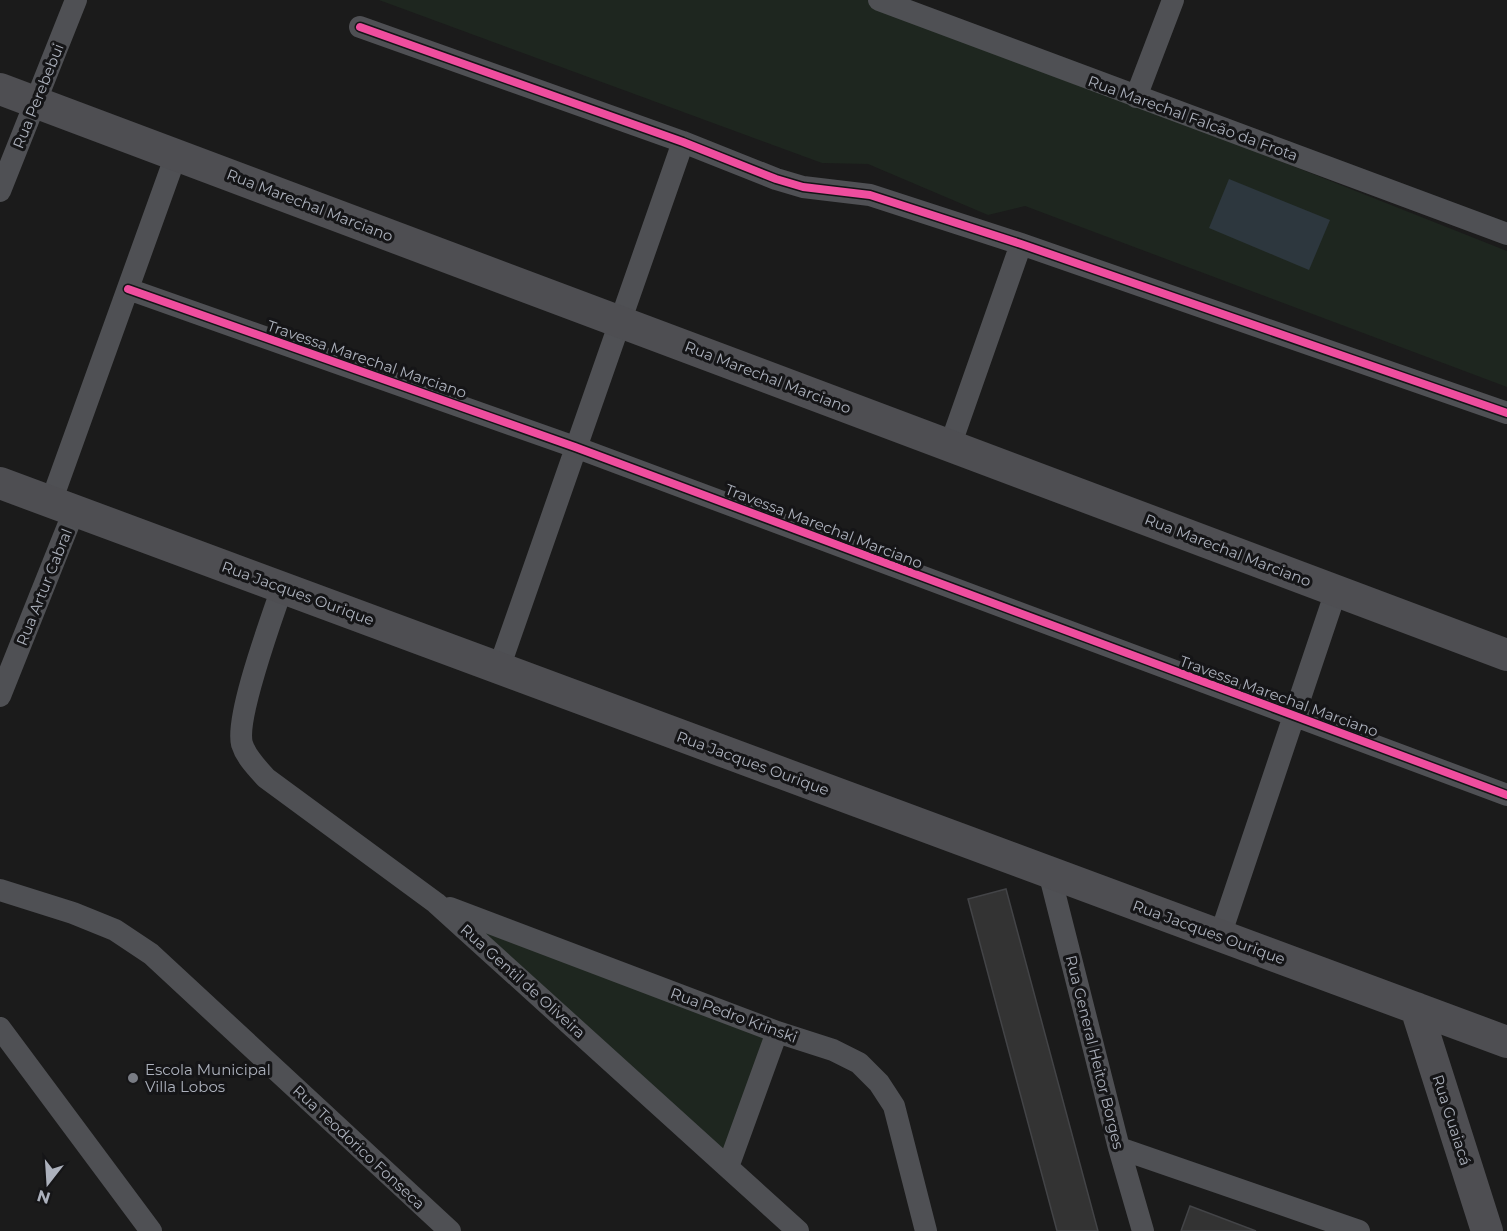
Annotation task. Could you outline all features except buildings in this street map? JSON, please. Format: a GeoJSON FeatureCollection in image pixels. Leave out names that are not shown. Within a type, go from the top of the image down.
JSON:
{"type":"FeatureCollection","features":[{"type":"Feature","properties":{"kind":"main road","name":"Rua Marechal Marciano"},"geometry":{"type":"LineString","coordinates":[[0,89],[1507,655]]}},
{"type":"Feature","properties":{"kind":"main road","name":"Rua Jacques Ourique"},"geometry":{"type":"LineString","coordinates":[[0,483],[1507,1042]]}},
{"type":"Feature","properties":{"kind":"main road","name":"Rua Guaiacá"},"geometry":{"type":"LineString","coordinates":[[1416,1008],[1487,1231]]}},
{"type":"Feature","properties":{"kind":"street","name":"Rua Perebebui"},"geometry":{"type":"LineString","coordinates":[[0,191],[76,0]]}},
{"type":"Feature","properties":{"kind":"street","name":"Rua Marechal Falcão da Frota"},"geometry":{"type":"LineString","coordinates":[[879,0],[1507,234]]}},
{"type":"Feature","properties":{"kind":"street"},"geometry":{"type":"LineString","coordinates":[[1136,97],[1173,0]]}},
{"type":"Feature","properties":{"kind":"street"},"geometry":{"type":"LineString","coordinates":[[360,27],[682,142],[776,179],[803,187],[870,195],[1021,244],[1507,412]]}},
{"type":"Feature","properties":{"kind":"street"},"geometry":{"type":"LineString","coordinates":[[499,668],[682,142]]}},
{"type":"Feature","properties":{"kind":"street","name":"Rua Artur Cabral"},"geometry":{"type":"LineString","coordinates":[[0,696],[63,506],[128,289],[176,155]]}},
{"type":"Feature","properties":{"kind":"street"},"geometry":{"type":"LineString","coordinates":[[950,446],[1021,244]]}},
{"type":"Feature","properties":{"kind":"street","name":"Travessa Marechal Marciano"},"geometry":{"type":"LineString","coordinates":[[128,289],[575,447],[1507,795]]}},
{"type":"Feature","properties":{"kind":"street","name":"Rua Gentil de Oliveira"},"geometry":{"type":"LineString","coordinates":[[282,588],[243,715],[242,743],[252,762],[266,778],[436,903],[798,1231]]}},
{"type":"Feature","properties":{"kind":"street"},"geometry":{"type":"LineString","coordinates":[[1220,936],[1336,591]]}},
{"type":"Feature","properties":{"kind":"street","name":"Rua General Heitor Borges"},"geometry":{"type":"LineString","coordinates":[[1049,872],[1119,1148],[1143,1231]]}},
{"type":"Feature","properties":{"kind":"street","name":"Rua Teodorico Fonseca"},"geometry":{"type":"LineString","coordinates":[[0,890],[73,913],[115,930],[151,954],[450,1231]]}},
{"type":"Feature","properties":{"kind":"street","name":"Rua Pedro Krinski"},"geometry":{"type":"LineString","coordinates":[[436,903],[777,1032],[842,1054],[859,1063],[879,1083],[894,1106],[926,1231]]}},
{"type":"Feature","properties":{"kind":"street"},"geometry":{"type":"LineString","coordinates":[[0,1028],[151,1231]]}},
{"type":"Feature","properties":{"kind":"street"},"geometry":{"type":"LineString","coordinates":[[729,1167],[777,1032]]}},
{"type":"Feature","properties":{"kind":"street"},"geometry":{"type":"LineString","coordinates":[[1119,1148],[1359,1231]]}},
{"type":"Feature","properties":{"kind":"shaded area"},"geometry":{"type":"Polygon","coordinates":[[[379,0],[875,0],[1507,251],[1507,387],[1025,206],[988,215],[868,164],[822,163],[379,0]]]}},
{"type":"Feature","properties":{"kind":"shaded area"},"geometry":{"type":"Polygon","coordinates":[[[1229,179],[1330,220],[1309,270],[1209,228],[1229,179]]]}},
{"type":"Feature","properties":{"kind":"shaded area"},"geometry":{"type":"Polygon","coordinates":[[[436,903],[777,1032],[728,1167],[436,903]]]}},
{"type":"Feature","properties":{"kind":"cycle path"},"geometry":{"type":"LineString","coordinates":[[360,27],[683,142],[776,179],[803,187],[870,195],[1021,244],[1507,413]]}},
{"type":"Feature","properties":{"kind":"cycle path"},"geometry":{"type":"LineString","coordinates":[[128,289],[575,447],[1507,795]]}},
{"type":"Feature","properties":{"kind":"place","name":"Escola Municipal Villa Lobos"},"geometry":{"type":"Point","coordinates":[133,1078]}}]}
